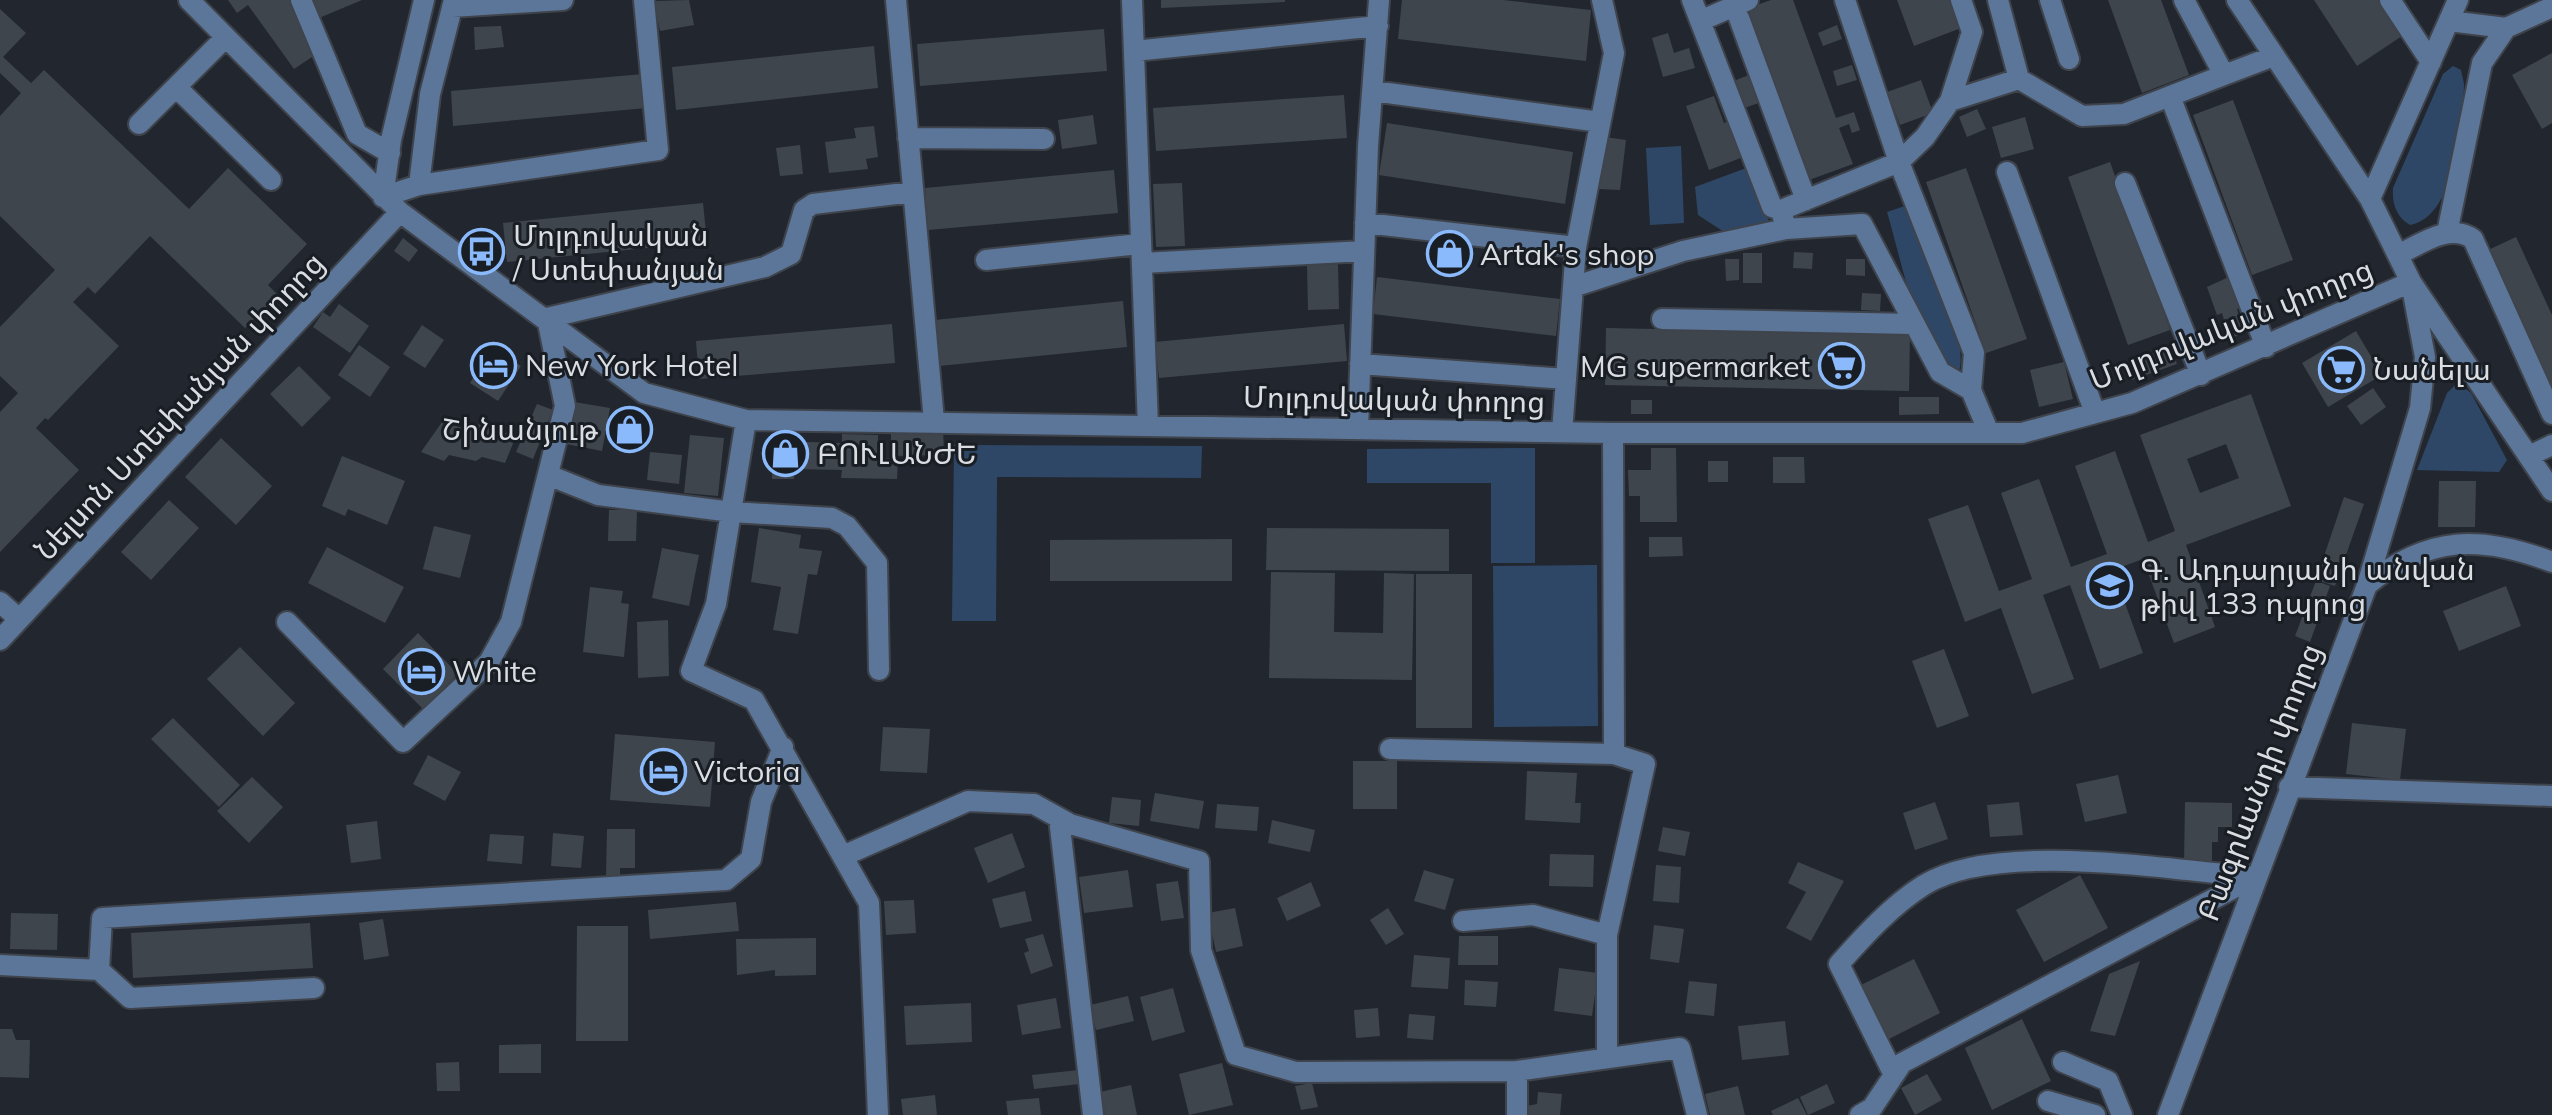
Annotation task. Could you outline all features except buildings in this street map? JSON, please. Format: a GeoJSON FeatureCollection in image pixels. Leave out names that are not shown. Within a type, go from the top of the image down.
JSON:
{"type":"FeatureCollection","features":[{"type":"Feature","properties":{"kind":"street","name":"Մոլդովական փողոց"},"geometry":{"type":"LineString","coordinates":[[189,0],[400,212],[547,318],[644,393],[746,420],[1613,433],[2022,433],[2132,403],[2411,282],[2370,199],[2237,0]]}},
{"type":"Feature","properties":{"kind":"street"},"geometry":{"type":"LineString","coordinates":[[301,0],[357,134],[390,153]]}},
{"type":"Feature","properties":{"kind":"street"},"geometry":{"type":"LineString","coordinates":[[424,0],[383,197],[419,185],[658,150],[644,0]]}},
{"type":"Feature","properties":{"kind":"street"},"geometry":{"type":"LineString","coordinates":[[419,185],[430,94],[453,4],[563,0]]}},
{"type":"Feature","properties":{"kind":"street"},"geometry":{"type":"LineString","coordinates":[[896,0],[934,421]]}},
{"type":"Feature","properties":{"kind":"street"},"geometry":{"type":"LineString","coordinates":[[1132,0],[1148,426]]}},
{"type":"Feature","properties":{"kind":"street"},"geometry":{"type":"LineString","coordinates":[[1358,429],[1365,223],[1379,0]]}},
{"type":"Feature","properties":{"kind":"street"},"geometry":{"type":"LineString","coordinates":[[1562,432],[1576,247],[1614,53],[1602,0]]}},
{"type":"Feature","properties":{"kind":"street"},"geometry":{"type":"LineString","coordinates":[[1692,0],[1772,207],[1784,219]]}},
{"type":"Feature","properties":{"kind":"street"},"geometry":{"type":"LineString","coordinates":[[1845,0],[1899,162],[1974,353],[1971,390],[1989,433]]}},
{"type":"Feature","properties":{"kind":"street"},"geometry":{"type":"LineString","coordinates":[[1784,219],[1806,200],[1899,162],[1925,137],[1950,101],[1972,32],[1961,0]]}},
{"type":"Feature","properties":{"kind":"street"},"geometry":{"type":"LineString","coordinates":[[1998,0],[2019,79],[2082,116],[2124,114],[2274,56]]}},
{"type":"Feature","properties":{"kind":"street"},"geometry":{"type":"LineString","coordinates":[[2050,0],[2069,59]]}},
{"type":"Feature","properties":{"kind":"street"},"geometry":{"type":"LineString","coordinates":[[2184,0],[2224,75]]}},
{"type":"Feature","properties":{"kind":"street"},"geometry":{"type":"LineString","coordinates":[[2390,0],[2431,62]]}},
{"type":"Feature","properties":{"kind":"street"},"geometry":{"type":"LineString","coordinates":[[2370,199],[2458,0]]}},
{"type":"Feature","properties":{"kind":"street"},"geometry":{"type":"LineString","coordinates":[[2447,233],[2482,63],[2506,28],[2552,7]]}},
{"type":"Feature","properties":{"kind":"street"},"geometry":{"type":"LineString","coordinates":[[1700,21],[1744,9],[1806,200]]}},
{"type":"Feature","properties":{"kind":"street"},"geometry":{"type":"LineString","coordinates":[[2449,21],[2506,28]]}},
{"type":"Feature","properties":{"kind":"street"},"geometry":{"type":"LineString","coordinates":[[1134,51],[1378,26]]}},
{"type":"Feature","properties":{"kind":"street"},"geometry":{"type":"LineString","coordinates":[[139,124],[226,37]]}},
{"type":"Feature","properties":{"kind":"street"},"geometry":{"type":"LineString","coordinates":[[1950,101],[2019,79]]}},
{"type":"Feature","properties":{"kind":"street"},"geometry":{"type":"LineString","coordinates":[[176,87],[271,180]]}},
{"type":"Feature","properties":{"kind":"street"},"geometry":{"type":"LineString","coordinates":[[1373,91],[1600,122]]}},
{"type":"Feature","properties":{"kind":"street"},"geometry":{"type":"LineString","coordinates":[[2170,96],[2266,347]]}},
{"type":"Feature","properties":{"kind":"street"},"geometry":{"type":"LineString","coordinates":[[908,138],[1044,139]]}},
{"type":"Feature","properties":{"kind":"street"},"geometry":{"type":"LineString","coordinates":[[2007,172],[2095,413]]}},
{"type":"Feature","properties":{"kind":"street"},"geometry":{"type":"LineString","coordinates":[[2125,183],[2201,375]]}},
{"type":"Feature","properties":{"kind":"street"},"geometry":{"type":"LineString","coordinates":[[287,622],[403,742],[489,662],[511,622],[565,406],[547,318],[782,262],[791,254],[804,210],[813,204],[913,192]]}},
{"type":"Feature","properties":{"kind":"street","name":"Նելսոն Ստեփանյան փողոց"},"geometry":{"type":"LineString","coordinates":[[0,640],[400,212]]}},
{"type":"Feature","properties":{"kind":"street"},"geometry":{"type":"LineString","coordinates":[[1573,287],[1784,219],[1862,224],[1940,372],[1971,390]]}},
{"type":"Feature","properties":{"kind":"street"},"geometry":{"type":"LineString","coordinates":[[1365,223],[1576,247]]}},
{"type":"Feature","properties":{"kind":"street"},"geometry":{"type":"LineString","coordinates":[[2398,255],[2447,233],[2464,234],[2473,239],[2552,414]]}},
{"type":"Feature","properties":{"kind":"street"},"geometry":{"type":"LineString","coordinates":[[986,260],[1141,253],[1364,251]]}},
{"type":"Feature","properties":{"kind":"street"},"geometry":{"type":"LineString","coordinates":[[2411,282],[2552,491]]}},
{"type":"Feature","properties":{"kind":"street","name":"Բագրևանդի փողոց"},"geometry":{"type":"LineString","coordinates":[[2172,1112],[2255,877],[2367,585],[2425,384],[2424,347],[2411,282]]}},
{"type":"Feature","properties":{"kind":"street"},"geometry":{"type":"LineString","coordinates":[[1662,319],[1912,324]]}},
{"type":"Feature","properties":{"kind":"street"},"geometry":{"type":"LineString","coordinates":[[1360,364],[1566,379]]}},
{"type":"Feature","properties":{"kind":"street"},"geometry":{"type":"LineString","coordinates":[[746,420],[716,604],[691,671],[754,700],[869,903],[878,1115]]}},
{"type":"Feature","properties":{"kind":"street"},"geometry":{"type":"LineString","coordinates":[[1613,433],[1614,754]]}},
{"type":"Feature","properties":{"kind":"street"},"geometry":{"type":"LineString","coordinates":[[2529,456],[2552,445]]}},
{"type":"Feature","properties":{"kind":"street"},"geometry":{"type":"LineString","coordinates":[[2529,456],[2552,469]]}},
{"type":"Feature","properties":{"kind":"street"},"geometry":{"type":"LineString","coordinates":[[548,475],[598,495],[732,512],[832,518],[863,542],[877,563],[879,670]]}},
{"type":"Feature","properties":{"kind":"street"},"geometry":{"type":"LineString","coordinates":[[2367,585],[2407,558],[2453,544],[2494,543],[2552,562]]}},
{"type":"Feature","properties":{"kind":"street"},"geometry":{"type":"LineString","coordinates":[[0,602],[19,619]]}},
{"type":"Feature","properties":{"kind":"street"},"geometry":{"type":"LineString","coordinates":[[99,970],[102,918],[726,880],[751,859],[761,802],[783,747]]}},
{"type":"Feature","properties":{"kind":"street"},"geometry":{"type":"LineString","coordinates":[[1390,749],[1614,754],[1645,764],[1607,935],[1607,1058]]}},
{"type":"Feature","properties":{"kind":"street"},"geometry":{"type":"LineString","coordinates":[[2289,787],[2552,796]]}},
{"type":"Feature","properties":{"kind":"street"},"geometry":{"type":"LineString","coordinates":[[843,856],[968,801],[1034,804],[1059,818],[1199,861],[1201,950],[1236,1055],[1296,1072],[1517,1071],[1680,1048],[1697,1115]]}},
{"type":"Feature","properties":{"kind":"street"},"geometry":{"type":"LineString","coordinates":[[1059,818],[1093,1115]]}},
{"type":"Feature","properties":{"kind":"street"},"geometry":{"type":"LineString","coordinates":[[1894,1075],[1839,964],[1899,904],[1924,885],[1954,871],[1994,862],[2044,860],[2255,877]]}},
{"type":"Feature","properties":{"kind":"street"},"geometry":{"type":"LineString","coordinates":[[1860,1115],[1872,1108],[1902,1063],[2255,877]]}},
{"type":"Feature","properties":{"kind":"street"},"geometry":{"type":"LineString","coordinates":[[1463,921],[1533,915],[1607,935]]}},
{"type":"Feature","properties":{"kind":"street"},"geometry":{"type":"LineString","coordinates":[[0,965],[99,970],[130,998],[314,988]]}},
{"type":"Feature","properties":{"kind":"street"},"geometry":{"type":"LineString","coordinates":[[2063,1062],[2108,1081],[2122,1115]]}},
{"type":"Feature","properties":{"kind":"street"},"geometry":{"type":"LineString","coordinates":[[1517,1071],[1517,1115]]}},
{"type":"Feature","properties":{"kind":"street"},"geometry":{"type":"LineString","coordinates":[[2048,1101],[2095,1115]]}},
{"type":"Feature","properties":{"kind":"shaded area"},"geometry":{"type":"Polygon","coordinates":[[[2453,66],[2461,70],[2464,84],[2462,121],[2454,166],[2438,205],[2425,218],[2410,225],[2396,209],[2393,188],[2443,74],[2453,66]]]}},
{"type":"Feature","properties":{"kind":"shaded area"},"geometry":{"type":"Polygon","coordinates":[[[1681,146],[1684,223],[1650,225],[1646,148],[1681,146]]]}},
{"type":"Feature","properties":{"kind":"shaded area"},"geometry":{"type":"Polygon","coordinates":[[[1749,167],[1772,230],[1735,239],[1698,215],[1695,187],[1749,167]]]}},
{"type":"Feature","properties":{"kind":"shaded area"},"geometry":{"type":"Polygon","coordinates":[[[1905,206],[1952,315],[1961,359],[1958,374],[1930,341],[1905,277],[1887,212],[1905,206]]]}},
{"type":"Feature","properties":{"kind":"shaded area"},"geometry":{"type":"Polygon","coordinates":[[[2454,386],[2462,386],[2471,393],[2507,460],[2499,472],[2417,470],[2447,393],[2454,386]]]}},
{"type":"Feature","properties":{"kind":"shaded area"},"geometry":{"type":"Polygon","coordinates":[[[954,445],[1202,446],[1201,478],[997,477],[996,621],[952,621],[954,445]]]}},
{"type":"Feature","properties":{"kind":"shaded area"},"geometry":{"type":"Polygon","coordinates":[[[1535,448],[1535,563],[1491,563],[1491,483],[1367,483],[1367,449],[1535,448]]]}},
{"type":"Feature","properties":{"kind":"shaded area"},"geometry":{"type":"Polygon","coordinates":[[[1597,565],[1598,726],[1494,727],[1493,566],[1597,565]]]}},
{"type":"Feature","properties":{"kind":"place","name":"Մոլդովական / Ստեփանյան"},"geometry":{"type":"Point","coordinates":[482,252]}},
{"type":"Feature","properties":{"kind":"place","name":"Artak's shop"},"geometry":{"type":"Point","coordinates":[1449,254]}},
{"type":"Feature","properties":{"kind":"place","name":"New York Hotel"},"geometry":{"type":"Point","coordinates":[494,365]}},
{"type":"Feature","properties":{"kind":"place","name":"MG supermarket"},"geometry":{"type":"Point","coordinates":[1841,366]}},
{"type":"Feature","properties":{"kind":"place","name":"Նանելա"},"geometry":{"type":"Point","coordinates":[2342,369]}},
{"type":"Feature","properties":{"kind":"place","name":"Շինանյութ"},"geometry":{"type":"Point","coordinates":[629,429]}},
{"type":"Feature","properties":{"kind":"place","name":"ԲՈՒԼԱՆԺԵ"},"geometry":{"type":"Point","coordinates":[786,453]}},
{"type":"Feature","properties":{"kind":"place","name":"Գ. Ադդարյանի անվան թիվ 133 դպրոց"},"geometry":{"type":"Point","coordinates":[2109,586]}},
{"type":"Feature","properties":{"kind":"place","name":"White"},"geometry":{"type":"Point","coordinates":[421,671]}},
{"type":"Feature","properties":{"kind":"place","name":"Victoria"},"geometry":{"type":"Point","coordinates":[663,771]}}]}
